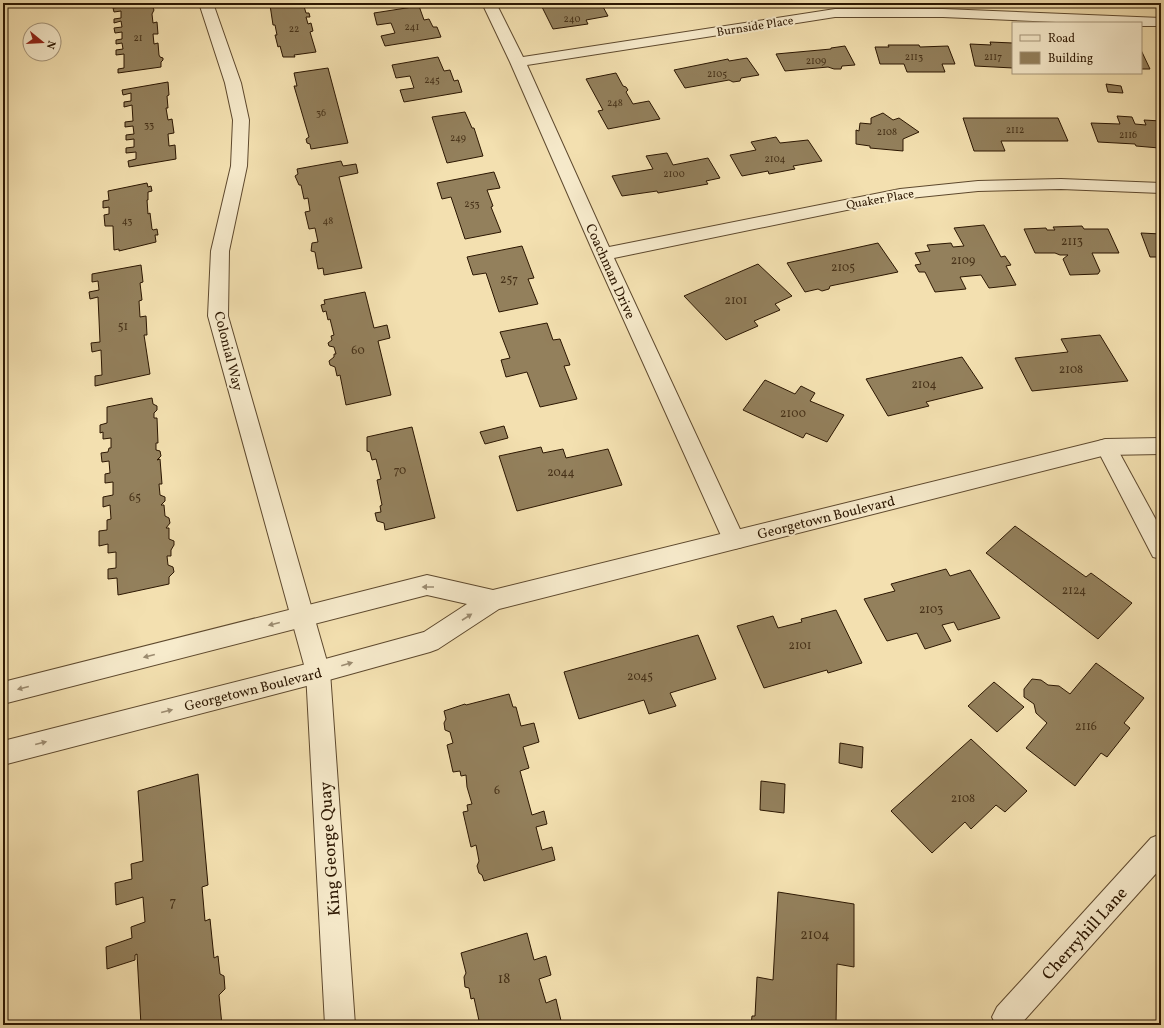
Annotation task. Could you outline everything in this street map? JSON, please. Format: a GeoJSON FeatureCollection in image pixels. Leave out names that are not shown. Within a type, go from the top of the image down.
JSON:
{"type":"FeatureCollection","features":[{"type":"Feature","properties":{"kind":"street","name":"Colonial Way"},"geometry":{"type":"LineString","coordinates":[[206,3],[233,83],[242,120],[239,166],[220,251],[218,316],[318,672]]}},
{"type":"Feature","properties":{"kind":"street","name":"Coachman Drive"},"geometry":{"type":"LineString","coordinates":[[489,3],[518,62],[603,254],[734,540]]}},
{"type":"Feature","properties":{"kind":"street","name":"Burnside Place"},"geometry":{"type":"LineString","coordinates":[[518,62],[835,14],[943,13],[1161,22]]}},
{"type":"Feature","properties":{"kind":"street","name":"Quaker Place"},"geometry":{"type":"LineString","coordinates":[[603,254],[900,194],[978,186],[1061,184],[1161,188]]}},
{"type":"Feature","properties":{"kind":"street","name":"Georgetown Boulevard"},"geometry":{"type":"LineString","coordinates":[[3,753],[318,672],[430,641],[493,600],[1106,447],[1161,446]]}},
{"type":"Feature","properties":{"kind":"street"},"geometry":{"type":"LineString","coordinates":[[1106,447],[1161,550]]}},
{"type":"Feature","properties":{"kind":"street","name":"Georgetown Boulevard"},"geometry":{"type":"LineString","coordinates":[[3,693],[427,585],[493,600]]}},
{"type":"Feature","properties":{"kind":"street","name":"King George Quay"},"geometry":{"type":"LineString","coordinates":[[318,672],[340,1025]]}},
{"type":"Feature","properties":{"kind":"street","name":"Cherryhill Lane"},"geometry":{"type":"LineString","coordinates":[[1007,1017],[1161,848]]}},
{"type":"Feature","properties":{"kind":"building"},"geometry":{"type":"Polygon","coordinates":[[[151,3],[154,10],[152,14],[153,23],[157,22],[158,34],[153,34],[154,44],[158,43],[159,55],[163,58],[161,67],[118,73],[118,69],[124,68],[124,54],[116,55],[116,50],[123,49],[122,43],[116,44],[116,40],[122,39],[122,32],[115,33],[114,28],[122,27],[121,21],[114,23],[114,19],[121,18],[121,11],[114,12],[113,8],[151,3]]]}},
{"type":"Feature","properties":{"kind":"building"},"geometry":{"type":"Polygon","coordinates":[[[267,3],[303,3],[306,13],[309,13],[310,17],[306,17],[308,24],[311,23],[313,31],[310,32],[316,52],[294,55],[295,57],[283,57],[280,46],[278,47],[275,35],[277,35],[275,25],[273,25],[270,5],[267,3]]]}},
{"type":"Feature","properties":{"kind":"building"},"geometry":{"type":"Polygon","coordinates":[[[540,3],[581,3],[583,6],[601,3],[608,16],[586,20],[588,24],[553,29],[540,3]]]}},
{"type":"Feature","properties":{"kind":"building"},"geometry":{"type":"Polygon","coordinates":[[[419,6],[424,20],[429,19],[433,27],[437,27],[441,37],[385,46],[381,36],[395,33],[391,23],[377,25],[374,13],[419,6]]]}},
{"type":"Feature","properties":{"kind":"building"},"geometry":{"type":"Polygon","coordinates":[[[990,42],[1012,43],[1012,68],[975,66],[970,44],[991,45],[990,42]]]}},
{"type":"Feature","properties":{"kind":"building"},"geometry":{"type":"Polygon","coordinates":[[[888,45],[919,45],[920,47],[948,46],[955,64],[942,64],[945,72],[907,72],[904,64],[880,64],[875,47],[889,47],[888,45]]]}},
{"type":"Feature","properties":{"kind":"building"},"geometry":{"type":"Polygon","coordinates":[[[845,46],[855,65],[842,66],[841,69],[828,67],[785,71],[776,54],[831,49],[845,46]]]}},
{"type":"Feature","properties":{"kind":"building"},"geometry":{"type":"Polygon","coordinates":[[[1142,52],[1150,69],[1142,69],[1142,52]]]}},
{"type":"Feature","properties":{"kind":"building"},"geometry":{"type":"Polygon","coordinates":[[[438,57],[444,71],[450,70],[454,81],[458,80],[462,92],[404,102],[400,90],[414,88],[410,76],[396,78],[392,65],[438,57]]]}},
{"type":"Feature","properties":{"kind":"building"},"geometry":{"type":"Polygon","coordinates":[[[747,58],[759,75],[741,78],[740,81],[733,82],[729,80],[685,88],[674,70],[728,59],[729,61],[747,58]]]}},
{"type":"Feature","properties":{"kind":"building"},"geometry":{"type":"Polygon","coordinates":[[[328,68],[348,143],[311,149],[310,144],[307,143],[306,139],[309,137],[294,86],[297,86],[294,73],[328,68]]]}},
{"type":"Feature","properties":{"kind":"building"},"geometry":{"type":"Polygon","coordinates":[[[616,73],[623,86],[628,90],[626,92],[633,104],[649,101],[660,119],[608,129],[598,111],[603,110],[586,79],[616,73]]]}},
{"type":"Feature","properties":{"kind":"building"},"geometry":{"type":"Polygon","coordinates":[[[168,82],[168,108],[166,108],[168,120],[172,119],[174,133],[168,134],[169,146],[175,145],[176,159],[129,167],[128,161],[136,159],[136,152],[126,153],[126,148],[134,147],[134,139],[126,140],[126,135],[134,134],[133,126],[125,127],[125,122],[133,121],[132,105],[124,107],[124,102],[131,101],[131,93],[123,95],[122,90],[168,82]]]}},
{"type":"Feature","properties":{"kind":"building"},"geometry":{"type":"Polygon","coordinates":[[[1106,84],[1121,86],[1123,93],[1108,92],[1106,84]]]}},
{"type":"Feature","properties":{"kind":"building"},"geometry":{"type":"Polygon","coordinates":[[[465,112],[472,128],[474,128],[483,156],[447,163],[432,117],[465,112]]]}},
{"type":"Feature","properties":{"kind":"building"},"geometry":{"type":"Polygon","coordinates":[[[883,113],[893,120],[899,118],[919,132],[903,139],[903,151],[870,148],[870,146],[856,144],[856,130],[859,131],[860,123],[871,124],[871,118],[883,113]]]}},
{"type":"Feature","properties":{"kind":"building"},"geometry":{"type":"Polygon","coordinates":[[[1117,116],[1132,117],[1135,124],[1146,125],[1144,120],[1161,121],[1161,145],[1158,145],[1159,148],[1136,146],[1135,144],[1098,142],[1091,123],[1120,124],[1117,116]]]}},
{"type":"Feature","properties":{"kind":"building"},"geometry":{"type":"Polygon","coordinates":[[[963,118],[1058,118],[1068,141],[1001,141],[1005,151],[974,151],[963,118]]]}},
{"type":"Feature","properties":{"kind":"building"},"geometry":{"type":"Polygon","coordinates":[[[776,137],[780,143],[808,140],[822,161],[793,166],[795,169],[769,174],[768,171],[742,176],[730,155],[756,150],[751,142],[776,137]]]}},
{"type":"Feature","properties":{"kind":"building"},"geometry":{"type":"Polygon","coordinates":[[[667,153],[673,165],[708,158],[720,178],[706,181],[708,184],[658,193],[657,191],[622,196],[612,176],[653,169],[646,156],[667,153]]]}},
{"type":"Feature","properties":{"kind":"building"},"geometry":{"type":"Polygon","coordinates":[[[341,161],[343,166],[356,164],[358,173],[339,177],[362,268],[324,275],[323,268],[318,269],[315,252],[311,251],[312,243],[318,242],[315,228],[309,229],[305,212],[310,211],[308,198],[304,199],[301,185],[299,185],[295,176],[298,174],[297,169],[341,161]]]}},
{"type":"Feature","properties":{"kind":"building"},"geometry":{"type":"Polygon","coordinates":[[[494,172],[500,188],[487,190],[493,206],[491,207],[501,232],[465,239],[451,197],[442,199],[437,183],[494,172]]]}},
{"type":"Feature","properties":{"kind":"building"},"geometry":{"type":"Polygon","coordinates":[[[147,183],[148,187],[151,186],[152,191],[148,192],[148,214],[150,213],[152,229],[157,229],[158,235],[155,235],[156,242],[119,251],[119,249],[114,250],[113,226],[105,226],[104,215],[109,214],[109,207],[103,208],[103,201],[109,200],[108,191],[147,183]]]}},
{"type":"Feature","properties":{"kind":"building"},"geometry":{"type":"Polygon","coordinates":[[[984,225],[1001,257],[1005,256],[1011,265],[1006,266],[1016,285],[989,288],[981,275],[960,277],[966,289],[935,292],[925,272],[919,272],[915,265],[921,264],[915,253],[930,251],[927,245],[951,243],[953,247],[964,246],[954,228],[984,225]]]}},
{"type":"Feature","properties":{"kind":"building"},"geometry":{"type":"Polygon","coordinates":[[[1082,226],[1084,229],[1108,229],[1119,253],[1092,253],[1100,271],[1098,274],[1070,275],[1063,259],[1068,255],[1060,255],[1055,253],[1035,253],[1024,229],[1046,228],[1047,230],[1055,230],[1053,227],[1082,226]]]}},
{"type":"Feature","properties":{"kind":"building"},"geometry":{"type":"Polygon","coordinates":[[[1141,233],[1161,234],[1161,257],[1150,257],[1141,233]]]}},
{"type":"Feature","properties":{"kind":"building"},"geometry":{"type":"Polygon","coordinates":[[[878,243],[898,272],[830,286],[829,289],[822,291],[818,289],[805,292],[787,263],[878,243]]]}},
{"type":"Feature","properties":{"kind":"building"},"geometry":{"type":"Polygon","coordinates":[[[522,246],[534,278],[528,279],[538,304],[499,312],[486,273],[473,275],[467,257],[522,246]]]}},
{"type":"Feature","properties":{"kind":"building"},"geometry":{"type":"Polygon","coordinates":[[[758,264],[792,296],[775,304],[780,310],[754,321],[758,326],[726,340],[684,296],[758,264]]]}},
{"type":"Feature","properties":{"kind":"building"},"geometry":{"type":"Polygon","coordinates":[[[141,265],[143,282],[140,283],[142,300],[139,301],[140,317],[146,316],[147,335],[144,335],[150,374],[95,386],[95,376],[102,375],[101,350],[92,352],[91,343],[100,342],[98,297],[90,299],[89,292],[99,290],[98,281],[92,282],[92,274],[141,265]]]}},
{"type":"Feature","properties":{"kind":"building"},"geometry":{"type":"Polygon","coordinates":[[[365,292],[374,328],[387,325],[390,338],[378,341],[391,395],[346,405],[340,375],[337,376],[335,367],[330,365],[329,361],[334,357],[334,354],[336,354],[334,347],[329,346],[328,343],[332,340],[331,336],[334,335],[330,319],[328,320],[326,311],[323,312],[321,305],[325,304],[324,300],[365,292]]]}},
{"type":"Feature","properties":{"kind":"building"},"geometry":{"type":"Polygon","coordinates":[[[547,323],[553,340],[560,339],[570,365],[564,366],[577,399],[540,407],[527,372],[506,377],[501,360],[510,358],[500,332],[547,323]]]}},
{"type":"Feature","properties":{"kind":"building"},"geometry":{"type":"Polygon","coordinates":[[[1100,335],[1128,381],[1032,391],[1015,358],[1068,352],[1061,339],[1100,335]]]}},
{"type":"Feature","properties":{"kind":"building"},"geometry":{"type":"Polygon","coordinates":[[[962,357],[983,388],[926,402],[929,406],[888,416],[866,379],[962,357]]]}},
{"type":"Feature","properties":{"kind":"building"},"geometry":{"type":"Polygon","coordinates":[[[765,380],[795,394],[801,386],[815,393],[810,401],[844,415],[827,442],[806,433],[803,438],[743,410],[765,380]]]}},
{"type":"Feature","properties":{"kind":"building"},"geometry":{"type":"Polygon","coordinates":[[[152,398],[153,404],[157,406],[157,410],[154,413],[154,418],[157,418],[158,443],[156,443],[156,450],[160,451],[161,456],[157,460],[160,459],[162,484],[159,484],[160,495],[165,497],[165,501],[161,505],[164,505],[165,516],[169,518],[170,523],[166,528],[169,528],[169,539],[174,541],[171,556],[167,556],[168,565],[173,567],[174,572],[169,577],[169,584],[118,595],[117,578],[108,579],[108,569],[116,568],[116,552],[108,553],[108,544],[99,546],[99,531],[107,530],[107,520],[111,519],[110,505],[103,507],[103,497],[113,495],[113,482],[105,483],[105,474],[110,473],[109,461],[102,462],[101,453],[108,452],[109,448],[111,448],[111,438],[103,439],[103,432],[100,433],[100,425],[107,423],[107,407],[152,398]]]}},
{"type":"Feature","properties":{"kind":"building"},"geometry":{"type":"Polygon","coordinates":[[[504,426],[508,438],[485,444],[480,432],[504,426]]]}},
{"type":"Feature","properties":{"kind":"building"},"geometry":{"type":"Polygon","coordinates":[[[412,427],[435,518],[385,530],[384,523],[377,521],[375,513],[381,512],[380,506],[382,505],[377,480],[381,479],[376,459],[372,460],[370,452],[367,451],[367,437],[412,427]]]}},
{"type":"Feature","properties":{"kind":"building"},"geometry":{"type":"Polygon","coordinates":[[[541,447],[543,453],[563,449],[566,458],[608,449],[622,485],[517,511],[499,456],[541,447]]]}},
{"type":"Feature","properties":{"kind":"building"},"geometry":{"type":"Polygon","coordinates":[[[1015,526],[1086,577],[1091,573],[1132,603],[1098,639],[986,553],[1015,526]]]}},
{"type":"Feature","properties":{"kind":"building"},"geometry":{"type":"Polygon","coordinates":[[[946,569],[950,576],[970,570],[1000,618],[958,630],[954,622],[942,625],[951,641],[925,649],[917,633],[887,641],[864,599],[895,591],[891,584],[946,569]]]}},
{"type":"Feature","properties":{"kind":"building"},"geometry":{"type":"Polygon","coordinates":[[[836,610],[862,663],[828,673],[827,670],[764,688],[737,626],[773,616],[778,628],[802,622],[801,619],[836,610]]]}},
{"type":"Feature","properties":{"kind":"building"},"geometry":{"type":"Polygon","coordinates":[[[698,635],[716,679],[670,693],[676,706],[649,714],[644,700],[579,719],[564,672],[698,635]]]}},
{"type":"Feature","properties":{"kind":"building"},"geometry":{"type":"Polygon","coordinates":[[[1096,663],[1144,698],[1124,723],[1130,728],[1107,757],[1101,753],[1075,786],[1026,748],[1047,723],[1036,713],[1034,704],[1024,697],[1024,689],[1032,679],[1041,680],[1048,685],[1059,686],[1070,694],[1096,663]]]}},
{"type":"Feature","properties":{"kind":"building"},"geometry":{"type":"Polygon","coordinates":[[[994,682],[1024,707],[997,732],[968,706],[994,682]]]}},
{"type":"Feature","properties":{"kind":"building"},"geometry":{"type":"Polygon","coordinates":[[[509,694],[513,707],[516,707],[521,726],[534,723],[539,742],[523,747],[529,768],[520,771],[532,815],[544,811],[547,824],[536,827],[542,850],[552,847],[555,860],[484,881],[477,866],[479,861],[476,845],[471,847],[463,812],[468,811],[467,805],[472,804],[467,787],[466,775],[461,776],[460,771],[453,772],[447,745],[453,743],[450,732],[445,730],[444,723],[446,719],[444,711],[465,704],[509,694]]]}},
{"type":"Feature","properties":{"kind":"building"},"geometry":{"type":"Polygon","coordinates":[[[971,739],[1027,791],[1005,812],[996,805],[971,829],[965,822],[932,853],[891,811],[971,739]]]}},
{"type":"Feature","properties":{"kind":"building"},"geometry":{"type":"Polygon","coordinates":[[[840,743],[863,747],[862,768],[839,763],[840,743]]]}},
{"type":"Feature","properties":{"kind":"building"},"geometry":{"type":"Polygon","coordinates":[[[198,774],[208,885],[202,887],[205,921],[210,919],[214,958],[218,956],[220,974],[224,976],[225,989],[219,995],[222,1025],[141,1025],[137,954],[135,955],[135,960],[107,969],[106,947],[132,938],[131,927],[145,922],[143,897],[116,905],[115,883],[132,879],[131,864],[143,861],[138,791],[198,774]]]}},
{"type":"Feature","properties":{"kind":"building"},"geometry":{"type":"Polygon","coordinates":[[[761,781],[785,784],[784,813],[760,810],[761,781]]]}},
{"type":"Feature","properties":{"kind":"building"},"geometry":{"type":"Polygon","coordinates":[[[778,892],[854,904],[854,967],[837,964],[836,1025],[751,1025],[752,1016],[755,1016],[757,977],[773,980],[778,892]]]}},
{"type":"Feature","properties":{"kind":"building"},"geometry":{"type":"Polygon","coordinates":[[[527,933],[534,960],[546,956],[551,975],[539,979],[546,1003],[556,999],[562,1025],[480,1025],[474,998],[471,999],[469,988],[465,987],[464,977],[466,973],[461,953],[527,933]]]}}]}
